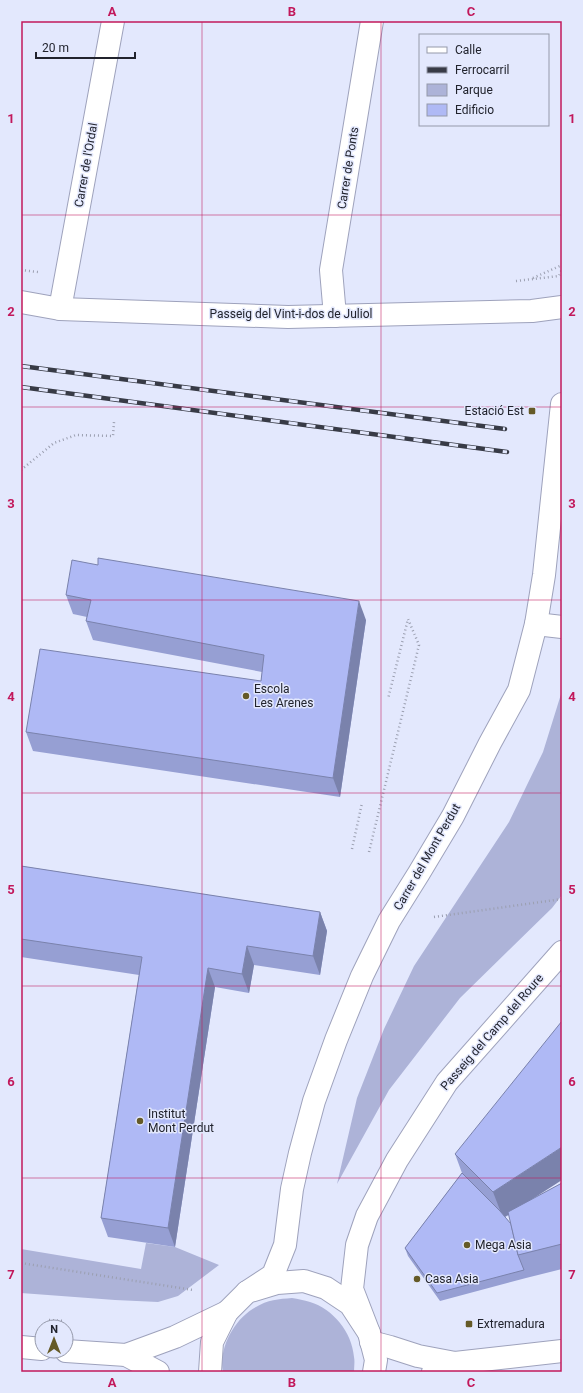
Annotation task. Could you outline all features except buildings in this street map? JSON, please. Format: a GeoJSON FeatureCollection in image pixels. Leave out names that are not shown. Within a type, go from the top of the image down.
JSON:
{"type":"FeatureCollection","features":[{"type":"Feature","properties":{"kind":"street","name":"Carrer de l'Ordal"},"geometry":{"type":"LineString","coordinates":[[60,309],[113,21]]}},
{"type":"Feature","properties":{"kind":"street","name":"Carrer de Ponts"},"geometry":{"type":"LineString","coordinates":[[335,316],[331,270],[372,21]]}},
{"type":"Feature","properties":{"kind":"street","name":"Passeig del Vint-i-dos de Juliol"},"geometry":{"type":"LineString","coordinates":[[21,302],[60,309],[288,317],[532,311],[562,307]]}},
{"type":"Feature","properties":{"kind":"street","name":"Carrer del Mont Perdut"},"geometry":{"type":"LineString","coordinates":[[227,1312],[247,1292],[274,1275],[285,1245],[292,1188],[314,1102],[336,1040],[362,976],[389,921],[453,816],[519,690],[536,624],[544,575],[562,404]]}},
{"type":"Feature","properties":{"kind":"street"},"geometry":{"type":"LineString","coordinates":[[536,624],[562,627]]}},
{"type":"Feature","properties":{"kind":"street","name":"Passeig del Camp del Roure"},"geometry":{"type":"LineString","coordinates":[[370,1338],[352,1289],[357,1245],[367,1216],[397,1160],[447,1082],[562,952]]}},
{"type":"Feature","properties":{"kind":"street"},"geometry":{"type":"LineString","coordinates":[[247,1292],[277,1283],[304,1280],[326,1288],[350,1304],[370,1338],[376,1360],[374,1372]]}},
{"type":"Feature","properties":{"kind":"street"},"geometry":{"type":"LineString","coordinates":[[126,1356],[175,1337],[227,1312]]}},
{"type":"Feature","properties":{"kind":"street"},"geometry":{"type":"LineString","coordinates":[[210,1372],[212,1342],[227,1312]]}},
{"type":"Feature","properties":{"kind":"street"},"geometry":{"type":"LineString","coordinates":[[370,1338],[418,1356],[455,1363]]}},
{"type":"Feature","properties":{"kind":"street"},"geometry":{"type":"LineString","coordinates":[[21,1348],[34,1349]]}},
{"type":"Feature","properties":{"kind":"street"},"geometry":{"type":"LineString","coordinates":[[433,1372],[455,1363],[562,1351]]}},
{"type":"Feature","properties":{"kind":"street"},"geometry":{"type":"LineString","coordinates":[[74,1352],[126,1356],[158,1372]]}},
{"type":"Feature","properties":{"kind":"path"},"geometry":{"type":"LineString","coordinates":[[530,279],[562,265]]}},
{"type":"Feature","properties":{"kind":"path"},"geometry":{"type":"LineString","coordinates":[[514,281],[559,276],[562,269]]}},
{"type":"Feature","properties":{"kind":"path"},"geometry":{"type":"LineString","coordinates":[[21,270],[66,276]]}},
{"type":"Feature","properties":{"kind":"path"},"geometry":{"type":"LineString","coordinates":[[21,470],[54,442],[76,435],[112,436],[114,422]]}},
{"type":"Feature","properties":{"kind":"path"},"geometry":{"type":"LineString","coordinates":[[369,852],[419,645],[408,619],[388,699]]}},
{"type":"Feature","properties":{"kind":"path"},"geometry":{"type":"LineString","coordinates":[[352,849],[362,803]]}},
{"type":"Feature","properties":{"kind":"path"},"geometry":{"type":"LineString","coordinates":[[434,917],[562,899]]}},
{"type":"Feature","properties":{"kind":"path"},"geometry":{"type":"LineString","coordinates":[[21,1263],[193,1290]]}},
{"type":"Feature","properties":{"kind":"green space"},"geometry":{"type":"Polygon","coordinates":[[[562,691],[562,895],[552,908],[460,998],[389,1090],[337,1184],[357,1098],[384,1029],[414,966],[509,822],[543,752],[562,691]]]}},
{"type":"Feature","properties":{"kind":"green space"},"geometry":{"type":"Polygon","coordinates":[[[146,1243],[175,1247],[219,1265],[178,1296],[158,1302],[21,1293],[21,1249],[141,1269],[146,1243]]]}},
{"type":"Feature","properties":{"kind":"green space"},"geometry":{"type":"Polygon","coordinates":[[[292,1298],[308,1301],[318,1305],[334,1316],[340,1323],[350,1339],[354,1361],[354,1372],[223,1372],[223,1353],[226,1344],[241,1318],[256,1307],[269,1301],[292,1298]]]}},
{"type":"Feature","properties":{"kind":"railway"},"geometry":{"type":"LineString","coordinates":[[21,366],[505,429]]}},
{"type":"Feature","properties":{"kind":"railway"},"geometry":{"type":"LineString","coordinates":[[21,387],[507,452]]}},
{"type":"Feature","properties":{"kind":"place","name":"Estació Est"},"geometry":{"type":"Point","coordinates":[532,411]}},
{"type":"Feature","properties":{"kind":"place","name":"Escola Les Arenes"},"geometry":{"type":"Point","coordinates":[246,696]}},
{"type":"Feature","properties":{"kind":"place","name":"Institut Mont Perdut"},"geometry":{"type":"Point","coordinates":[140,1121]}},
{"type":"Feature","properties":{"kind":"place","name":"Mega Asia"},"geometry":{"type":"Point","coordinates":[467,1245]}},
{"type":"Feature","properties":{"kind":"place","name":"Casa Asia"},"geometry":{"type":"Point","coordinates":[417,1279]}},
{"type":"Feature","properties":{"kind":"place","name":"Extremadura"},"geometry":{"type":"Point","coordinates":[469,1324]}}]}
